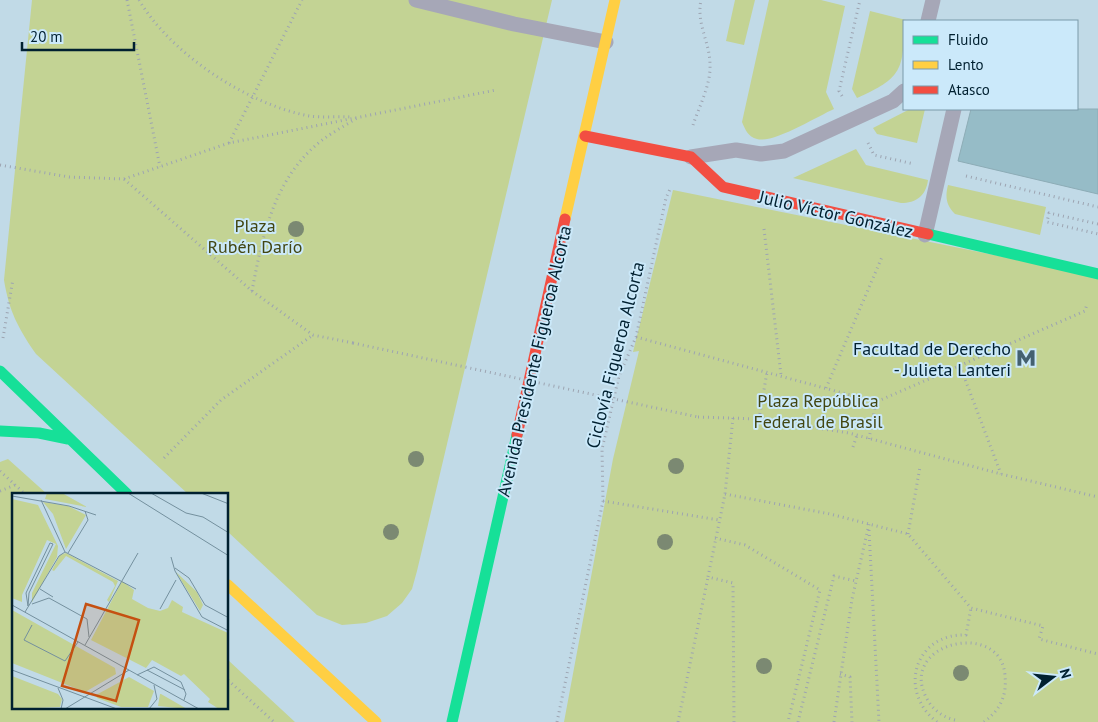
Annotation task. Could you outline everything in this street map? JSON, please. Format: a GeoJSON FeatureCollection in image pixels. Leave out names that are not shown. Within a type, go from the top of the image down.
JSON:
{"type":"FeatureCollection","features":[{"type":"Feature","properties":{"kind":"main road","name":"Avenida Presidente Figueroa Alcorta"},"geometry":{"type":"LineString","coordinates":[[452,722],[616,0]]}},
{"type":"Feature","properties":{"kind":"main road"},"geometry":{"type":"LineString","coordinates":[[585,136],[687,156]]}},
{"type":"Feature","properties":{"kind":"main road","name":"Julio Víctor González"},"geometry":{"type":"LineString","coordinates":[[687,156],[723,187],[1098,274]]}},
{"type":"Feature","properties":{"kind":"main road"},"geometry":{"type":"LineString","coordinates":[[0,371],[68,439],[127,493]]}},
{"type":"Feature","properties":{"kind":"main road"},"geometry":{"type":"LineString","coordinates":[[0,431],[17,431],[68,439]]}},
{"type":"Feature","properties":{"kind":"main road"},"geometry":{"type":"LineString","coordinates":[[229,586],[376,722]]}},
{"type":"Feature","properties":{"kind":"lane"},"geometry":{"type":"LineString","coordinates":[[416,0],[514,24],[606,42]]}},
{"type":"Feature","properties":{"kind":"lane"},"geometry":{"type":"LineString","coordinates":[[928,20],[933,0]]}},
{"type":"Feature","properties":{"kind":"lane"},"geometry":{"type":"LineString","coordinates":[[687,156],[736,150],[761,154],[784,151],[893,101],[903,92]]}},
{"type":"Feature","properties":{"kind":"lane"},"geometry":{"type":"LineString","coordinates":[[925,234],[954,110]]}},
{"type":"Feature","properties":{"kind":"path"},"geometry":{"type":"LineString","coordinates":[[127,0],[160,167]]}},
{"type":"Feature","properties":{"kind":"path"},"geometry":{"type":"LineString","coordinates":[[139,0],[145,11],[175,45],[208,70],[253,96],[276,107],[311,116],[359,117]]}},
{"type":"Feature","properties":{"kind":"path"},"geometry":{"type":"LineString","coordinates":[[229,143],[302,0]]}},
{"type":"Feature","properties":{"kind":"path","name":"Ciclovía Figueroa Alcorta"},"geometry":{"type":"LineString","coordinates":[[557,722],[603,501],[602,449],[619,376],[636,337],[666,198],[687,156],[710,67],[709,51],[700,18],[702,0]]}},
{"type":"Feature","properties":{"kind":"path"},"geometry":{"type":"LineString","coordinates":[[0,164],[69,177],[124,179],[229,143],[496,90]]}},
{"type":"Feature","properties":{"kind":"path"},"geometry":{"type":"LineString","coordinates":[[252,291],[261,244],[276,199],[292,170],[316,145],[359,117]]}},
{"type":"Feature","properties":{"kind":"path"},"geometry":{"type":"LineString","coordinates":[[964,176],[1098,207]]}},
{"type":"Feature","properties":{"kind":"path"},"geometry":{"type":"LineString","coordinates":[[124,179],[252,291],[313,335],[698,417],[759,419],[857,435],[1001,474],[1098,497]]}},
{"type":"Feature","properties":{"kind":"path"},"geometry":{"type":"LineString","coordinates":[[1098,224],[1049,213],[1047,222],[1098,234]]}},
{"type":"Feature","properties":{"kind":"path"},"geometry":{"type":"LineString","coordinates":[[764,232],[781,375]]}},
{"type":"Feature","properties":{"kind":"path"},"geometry":{"type":"LineString","coordinates":[[826,388],[884,250]]}},
{"type":"Feature","properties":{"kind":"path"},"geometry":{"type":"LineString","coordinates":[[2,348],[14,279]]}},
{"type":"Feature","properties":{"kind":"path"},"geometry":{"type":"LineString","coordinates":[[636,337],[876,402],[1085,311],[1088,299]]}},
{"type":"Feature","properties":{"kind":"path"},"geometry":{"type":"LineString","coordinates":[[164,458],[221,400],[313,335]]}},
{"type":"Feature","properties":{"kind":"path"},"geometry":{"type":"LineString","coordinates":[[960,366],[1001,474]]}},
{"type":"Feature","properties":{"kind":"path"},"geometry":{"type":"LineString","coordinates":[[759,419],[767,372]]}},
{"type":"Feature","properties":{"kind":"path"},"geometry":{"type":"LineString","coordinates":[[869,439],[876,402]]}},
{"type":"Feature","properties":{"kind":"path"},"geometry":{"type":"LineString","coordinates":[[678,722],[725,494],[733,418]]}},
{"type":"Feature","properties":{"kind":"path"},"geometry":{"type":"LineString","coordinates":[[853,447],[857,435]]}},
{"type":"Feature","properties":{"kind":"path"},"geometry":{"type":"LineString","coordinates":[[908,534],[920,467]]}},
{"type":"Feature","properties":{"kind":"path"},"geometry":{"type":"LineString","coordinates":[[0,471],[24,493]]}},
{"type":"Feature","properties":{"kind":"path"},"geometry":{"type":"LineString","coordinates":[[0,491],[15,485]]}},
{"type":"Feature","properties":{"kind":"path"},"geometry":{"type":"LineString","coordinates":[[725,494],[908,534],[971,608],[1043,626],[1039,639],[1098,654]]}},
{"type":"Feature","properties":{"kind":"path"},"geometry":{"type":"LineString","coordinates":[[603,501],[719,520]]}},
{"type":"Feature","properties":{"kind":"path"},"geometry":{"type":"LineString","coordinates":[[834,722],[840,674],[868,524]]}},
{"type":"Feature","properties":{"kind":"path"},"geometry":{"type":"LineString","coordinates":[[868,524],[879,722]]}},
{"type":"Feature","properties":{"kind":"path"},"geometry":{"type":"LineString","coordinates":[[715,538],[745,546],[820,590],[788,722]]}},
{"type":"Feature","properties":{"kind":"path"},"geometry":{"type":"LineString","coordinates":[[798,722],[834,576],[856,581]]}},
{"type":"Feature","properties":{"kind":"path"},"geometry":{"type":"LineString","coordinates":[[708,577],[733,583],[734,722]]}},
{"type":"Feature","properties":{"kind":"path"},"geometry":{"type":"LineString","coordinates":[[937,722],[918,703],[914,688],[915,673],[920,658],[931,646],[944,638],[966,635],[971,608]]}},
{"type":"Feature","properties":{"kind":"path"},"geometry":{"type":"LineString","coordinates":[[955,720],[945,718],[928,702],[922,682],[923,672],[931,656],[947,646],[966,642],[982,645],[992,651],[1000,659],[1005,672],[1006,686],[1002,701],[995,714],[984,722]]}},
{"type":"Feature","properties":{"kind":"path"},"geometry":{"type":"LineString","coordinates":[[840,674],[850,677],[852,722]]}},
{"type":"Feature","properties":{"kind":"path"},"geometry":{"type":"LineString","coordinates":[[229,681],[274,722]]}},
{"type":"Feature","properties":{"kind":"green space","name":"Plaza Rubén Darío"},"geometry":{"type":"Polygon","coordinates":[[[32,0],[552,0],[417,571],[412,589],[402,603],[387,616],[366,623],[342,625],[317,615],[229,533],[229,493],[187,493],[36,354],[15,319],[4,280],[32,0]]]}},
{"type":"Feature","properties":{"kind":"green space"},"geometry":{"type":"Polygon","coordinates":[[[735,0],[755,0],[744,45],[726,41],[735,0]]]}},
{"type":"Feature","properties":{"kind":"green space"},"geometry":{"type":"Polygon","coordinates":[[[769,0],[821,0],[845,6],[826,92],[834,109],[784,134],[757,139],[749,135],[742,122],[769,0]]]}},
{"type":"Feature","properties":{"kind":"green space"},"geometry":{"type":"Polygon","coordinates":[[[870,11],[906,20],[903,20],[901,62],[892,78],[857,98],[852,89],[870,11]]]}},
{"type":"Feature","properties":{"kind":"green space"},"geometry":{"type":"Polygon","coordinates":[[[908,110],[925,110],[917,143],[877,134],[873,128],[908,110]]]}},
{"type":"Feature","properties":{"kind":"green space"},"geometry":{"type":"Polygon","coordinates":[[[856,149],[866,165],[928,180],[923,194],[916,200],[901,203],[793,178],[856,149]]]}},
{"type":"Feature","properties":{"kind":"green space"},"geometry":{"type":"Polygon","coordinates":[[[948,185],[1046,207],[1040,235],[955,214],[947,201],[948,185]]]}},
{"type":"Feature","properties":{"kind":"green space","name":"Plaza República Federal de Brasil"},"geometry":{"type":"Polygon","coordinates":[[[673,190],[1098,276],[1098,722],[564,722],[613,459],[639,351],[633,352],[673,190]]]}},
{"type":"Feature","properties":{"kind":"green space"},"geometry":{"type":"Polygon","coordinates":[[[8,459],[46,493],[12,493],[12,710],[229,710],[229,661],[295,722],[0,722],[0,462],[8,459]]]}},
{"type":"Feature","properties":{"kind":"building"},"geometry":{"type":"Polygon","coordinates":[[[1098,109],[1098,194],[958,161],[971,110],[1098,109]]]}},
{"type":"Feature","properties":{"kind":"traffic: fast"},"geometry":{"type":"LineString","coordinates":[[928,234],[1098,274]]}},
{"type":"Feature","properties":{"kind":"traffic: fast"},"geometry":{"type":"LineString","coordinates":[[0,371],[126,493]]}},
{"type":"Feature","properties":{"kind":"traffic: fast"},"geometry":{"type":"LineString","coordinates":[[0,431],[39,433],[68,439]]}},
{"type":"Feature","properties":{"kind":"traffic: fast"},"geometry":{"type":"LineString","coordinates":[[452,722],[517,435]]}},
{"type":"Feature","properties":{"kind":"traffic: slow"},"geometry":{"type":"LineString","coordinates":[[565,219],[615,0]]}},
{"type":"Feature","properties":{"kind":"traffic: slow"},"geometry":{"type":"LineString","coordinates":[[229,586],[376,722]]}},
{"type":"Feature","properties":{"kind":"traffic: jam"},"geometry":{"type":"LineString","coordinates":[[585,136],[691,157],[723,187],[928,234]]}},
{"type":"Feature","properties":{"kind":"traffic: jam"},"geometry":{"type":"LineString","coordinates":[[517,435],[565,219]]}},
{"type":"Feature","properties":{"kind":"place","name":"Facultad de Derecho - Julieta Lanteri"},"geometry":{"type":"Point","coordinates":[1026,358]}}]}
